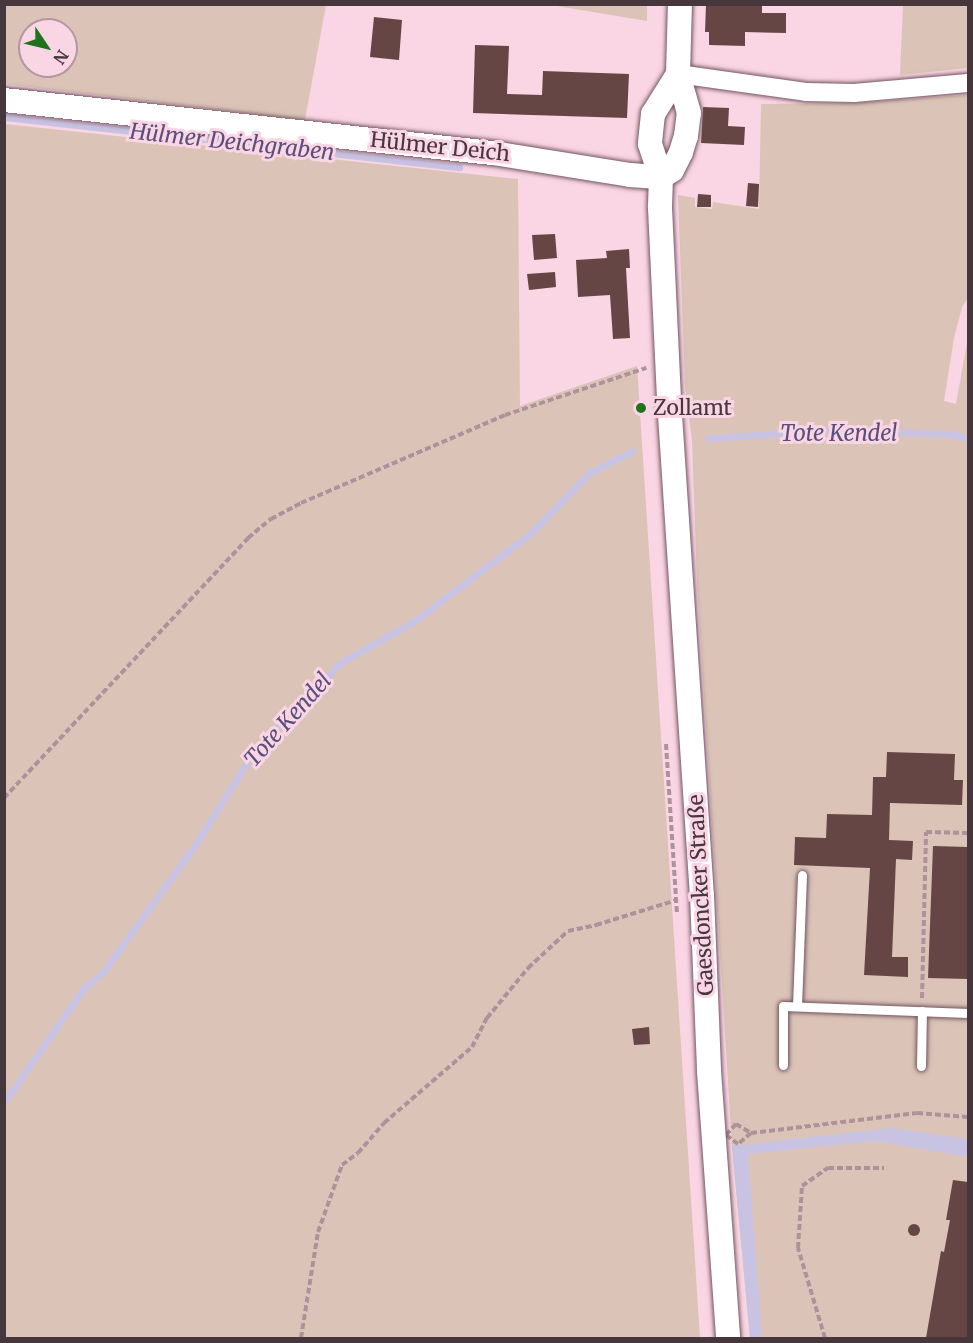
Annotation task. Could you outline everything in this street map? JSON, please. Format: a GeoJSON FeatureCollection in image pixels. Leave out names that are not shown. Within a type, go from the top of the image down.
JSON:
{"type":"FeatureCollection","features":[{"type":"Feature","properties":{"kind":"main road"},"geometry":{"type":"LineString","coordinates":[[678,74],[658,103],[651,124],[650,144],[661,177],[672,170],[686,136],[688,108],[678,74],[680,4]]}},
{"type":"Feature","properties":{"kind":"main road","name":"Hülmer Deich"},"geometry":{"type":"LineString","coordinates":[[4,100],[494,153],[630,175],[661,177]]}},
{"type":"Feature","properties":{"kind":"main road","name":"Gaesdoncker Straße"},"geometry":{"type":"LineString","coordinates":[[661,177],[660,208],[672,452],[702,895],[709,1071],[728,1338]]}},
{"type":"Feature","properties":{"kind":"street"},"geometry":{"type":"LineString","coordinates":[[678,74],[806,92],[854,93],[969,82]]}},
{"type":"Feature","properties":{"kind":"lane"},"geometry":{"type":"LineString","coordinates":[[797,1006],[802,875]]}},
{"type":"Feature","properties":{"kind":"lane"},"geometry":{"type":"LineString","coordinates":[[783,1065],[783,1006],[969,1013]]}},
{"type":"Feature","properties":{"kind":"lane"},"geometry":{"type":"LineString","coordinates":[[921,1066],[922,1011]]}},
{"type":"Feature","properties":{"kind":"path"},"geometry":{"type":"LineString","coordinates":[[4,798],[248,538],[271,519],[301,503],[505,415],[621,375],[667,363]]}},
{"type":"Feature","properties":{"kind":"path"},"geometry":{"type":"LineString","coordinates":[[922,1011],[926,832],[969,833]]}},
{"type":"Feature","properties":{"kind":"path"},"geometry":{"type":"LineString","coordinates":[[301,1338],[318,1232],[342,1165],[358,1153],[384,1123],[472,1047],[487,1018],[528,968],[568,931],[676,900]]}},
{"type":"Feature","properties":{"kind":"path"},"geometry":{"type":"LineString","coordinates":[[751,1133],[917,1113],[969,1117]]}},
{"type":"Feature","properties":{"kind":"path"},"geometry":{"type":"LineString","coordinates":[[825,1338],[798,1248],[802,1186],[828,1168],[884,1168]]}},
{"type":"Feature","properties":{"kind":"shaded area"},"geometry":{"type":"Polygon","coordinates":[[[5,4],[326,5],[305,120],[5,84],[5,4]]]}},
{"type":"Feature","properties":{"kind":"shaded area"},"geometry":{"type":"Polygon","coordinates":[[[551,5],[647,5],[647,21],[551,5]]]}},
{"type":"Feature","properties":{"kind":"shaded area"},"geometry":{"type":"Polygon","coordinates":[[[903,5],[968,5],[968,68],[900,75],[903,5]]]}},
{"type":"Feature","properties":{"kind":"shaded area"},"geometry":{"type":"Polygon","coordinates":[[[968,95],[968,298],[962,307],[954,338],[944,401],[956,404],[968,337],[968,1338],[750,1338],[732,1146],[697,583],[692,440],[685,386],[678,195],[695,198],[695,207],[712,209],[713,202],[759,209],[761,104],[853,103],[968,95]]]}},
{"type":"Feature","properties":{"kind":"shaded area"},"geometry":{"type":"Polygon","coordinates":[[[5,124],[518,179],[520,406],[637,366],[700,1338],[5,1338],[5,124]]]}},
{"type":"Feature","properties":{"kind":"shaded area"},"geometry":{"type":"Polygon","coordinates":[[[891,1128],[968,1139],[968,1157],[877,1141],[748,1154],[762,1338],[750,1338],[732,1146],[891,1128]]]}},
{"type":"Feature","properties":{"kind":"building"},"geometry":{"type":"Polygon","coordinates":[[[706,4],[762,4],[762,13],[786,13],[786,33],[745,32],[745,46],[709,45],[709,32],[705,32],[706,4]]]}},
{"type":"Feature","properties":{"kind":"building"},"geometry":{"type":"Polygon","coordinates":[[[374,17],[402,20],[399,60],[370,57],[374,17]]]}},
{"type":"Feature","properties":{"kind":"building"},"geometry":{"type":"Polygon","coordinates":[[[475,45],[509,46],[507,94],[542,95],[543,71],[629,74],[627,118],[473,113],[475,45]]]}},
{"type":"Feature","properties":{"kind":"building"},"geometry":{"type":"Polygon","coordinates":[[[703,107],[729,108],[728,126],[745,127],[744,145],[701,143],[703,107]]]}},
{"type":"Feature","properties":{"kind":"building"},"geometry":{"type":"Polygon","coordinates":[[[748,183],[759,184],[758,207],[746,206],[748,183]]]}},
{"type":"Feature","properties":{"kind":"building"},"geometry":{"type":"Polygon","coordinates":[[[698,194],[711,195],[711,207],[697,207],[698,194]]]}},
{"type":"Feature","properties":{"kind":"building"},"geometry":{"type":"Polygon","coordinates":[[[555,234],[557,258],[534,260],[532,235],[555,234]]]}},
{"type":"Feature","properties":{"kind":"building"},"geometry":{"type":"Polygon","coordinates":[[[629,249],[630,268],[626,268],[630,338],[613,339],[610,295],[578,297],[576,260],[607,258],[606,251],[629,249]]]}},
{"type":"Feature","properties":{"kind":"building"},"geometry":{"type":"Polygon","coordinates":[[[555,272],[556,287],[529,290],[527,274],[555,272]]]}},
{"type":"Feature","properties":{"kind":"building"},"geometry":{"type":"Polygon","coordinates":[[[887,752],[955,754],[954,780],[963,780],[962,805],[890,803],[889,840],[913,841],[912,860],[896,859],[892,957],[908,957],[908,977],[864,975],[870,868],[794,865],[795,837],[826,838],[827,814],[872,815],[873,777],[886,777],[887,752]]]}},
{"type":"Feature","properties":{"kind":"building"},"geometry":{"type":"Polygon","coordinates":[[[933,846],[968,847],[968,979],[928,978],[933,846]]]}},
{"type":"Feature","properties":{"kind":"building"},"geometry":{"type":"Polygon","coordinates":[[[649,1027],[650,1044],[634,1045],[632,1029],[649,1027]]]}},
{"type":"Feature","properties":{"kind":"building"},"geometry":{"type":"Polygon","coordinates":[[[953,1180],[968,1182],[968,1338],[926,1338],[941,1251],[944,1252],[950,1220],[946,1220],[953,1180]]]}},
{"type":"Feature","properties":{"kind":"building"},"geometry":{"type":"Polygon","coordinates":[[[916,1224],[920,1230],[916,1236],[912,1236],[908,1228],[916,1224]]]}},
{"type":"Feature","properties":{"kind":"waterway","name":"Hülmer Deichgraben"},"geometry":{"type":"LineString","coordinates":[[4,117],[459,167]]}},
{"type":"Feature","properties":{"kind":"waterway","name":"Tote Kendel"},"geometry":{"type":"LineString","coordinates":[[709,438],[834,430],[950,434],[968,438]]}},
{"type":"Feature","properties":{"kind":"waterway","name":"Tote Kendel"},"geometry":{"type":"LineString","coordinates":[[4,1102],[83,989],[103,972],[197,842],[256,748],[340,663],[416,620],[531,533],[589,473],[632,451]]}},
{"type":"Feature","properties":{"kind":"place","name":"Zollamt"},"geometry":{"type":"Point","coordinates":[641,408]}}]}
